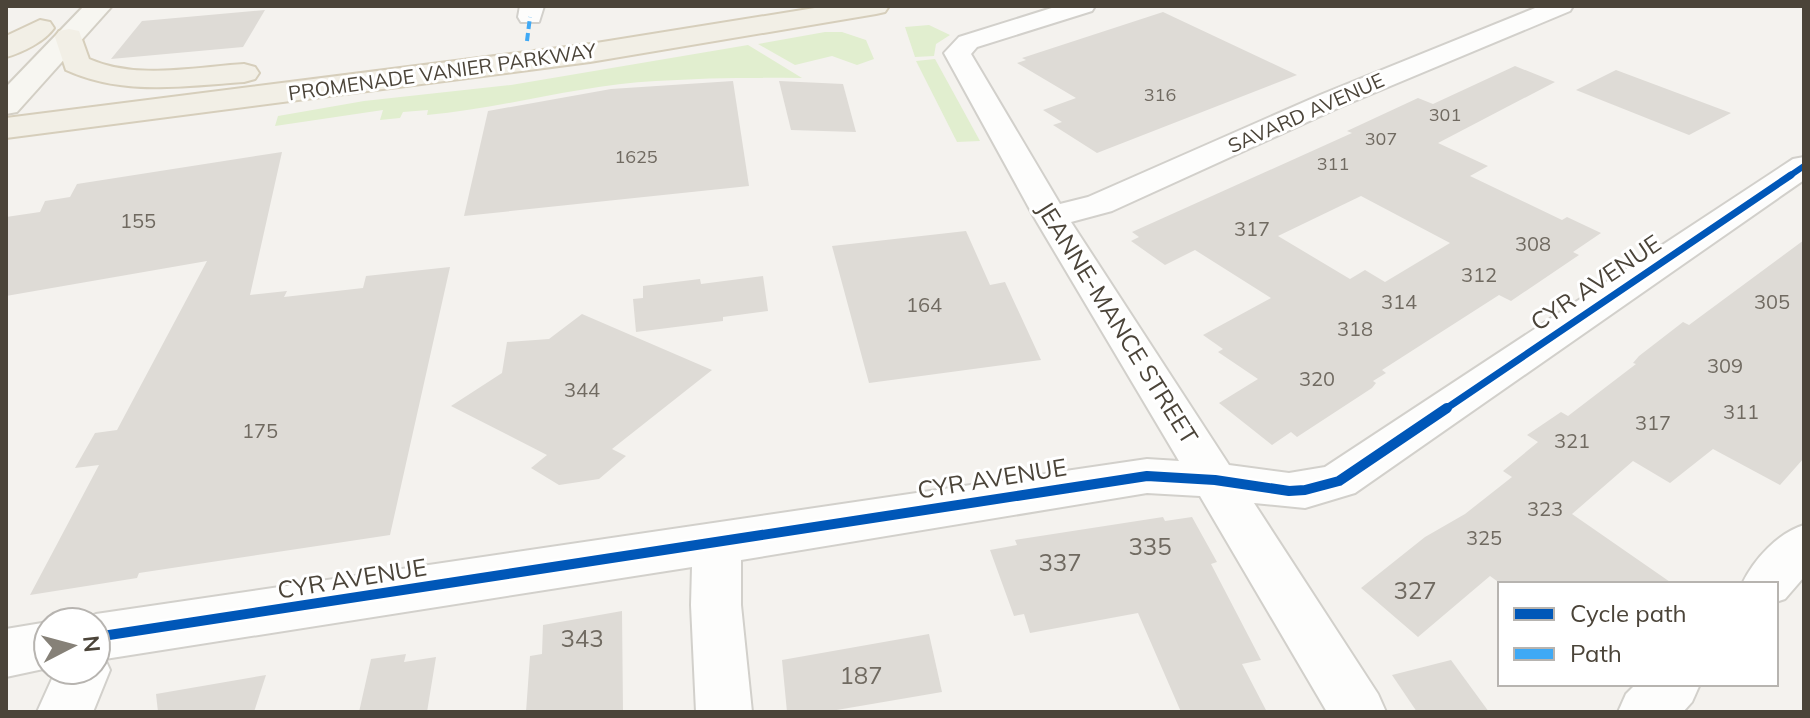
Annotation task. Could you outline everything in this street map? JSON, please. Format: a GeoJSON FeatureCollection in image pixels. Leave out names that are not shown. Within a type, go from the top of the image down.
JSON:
{"type":"FeatureCollection","features":[{"type":"Feature","properties":{"kind":"main road"},"geometry":{"type":"LineString","coordinates":[[6,60],[63,6]]}},
{"type":"Feature","properties":{"kind":"main road"},"geometry":{"type":"LineString","coordinates":[[6,105],[99,6]]}},
{"type":"Feature","properties":{"kind":"main road"},"geometry":{"type":"LineString","coordinates":[[6,105],[619,30],[758,6]]}},
{"type":"Feature","properties":{"kind":"main road","name":"PROMENADE VANIER PARKWAY"},"geometry":{"type":"LineString","coordinates":[[11,142],[142,112],[666,42],[876,6]]}},
{"type":"Feature","properties":{"kind":"main road"},"geometry":{"type":"LineString","coordinates":[[6,48],[40,28]]}},
{"type":"Feature","properties":{"kind":"main road"},"geometry":{"type":"LineString","coordinates":[[69,37],[76,64],[106,75],[150,77],[302,70]]}},
{"type":"Feature","properties":{"kind":"street","name":"JEANNE-MANCE STREET"},"geometry":{"type":"LineString","coordinates":[[1083,6],[968,42],[957,53],[1051,217],[1358,712]]}},
{"type":"Feature","properties":{"kind":"street","name":"SAVARD AVENUE"},"geometry":{"type":"LineString","coordinates":[[1051,217],[1100,204],[1330,101],[1561,6]]}},
{"type":"Feature","properties":{"kind":"street","name":"CYR AVENUE"},"geometry":{"type":"LineString","coordinates":[[112,635],[1147,476],[1215,480],[1289,491],[1339,481],[1804,166]]}},
{"type":"Feature","properties":{"kind":"street"},"geometry":{"type":"LineString","coordinates":[[717,544],[716,605],[724,712]]}},
{"type":"Feature","properties":{"kind":"street"},"geometry":{"type":"LineString","coordinates":[[1769,582],[1804,544]]}},
{"type":"Feature","properties":{"kind":"street"},"geometry":{"type":"LineString","coordinates":[[6,653],[32,648]]}},
{"type":"Feature","properties":{"kind":"street"},"geometry":{"type":"LineString","coordinates":[[65,712],[76,686]]}},
{"type":"Feature","properties":{"kind":"street"},"geometry":{"type":"LineString","coordinates":[[1646,712],[1671,686]]}},
{"type":"Feature","properties":{"kind":"green space"},"geometry":{"type":"Polygon","coordinates":[[[929,25],[950,35],[936,44],[934,56],[915,57],[905,27],[929,25]]]}},
{"type":"Feature","properties":{"kind":"green space"},"geometry":{"type":"Polygon","coordinates":[[[825,32],[842,32],[866,40],[874,59],[857,65],[832,56],[795,65],[758,44],[825,32]]]}},
{"type":"Feature","properties":{"kind":"green space"},"geometry":{"type":"Polygon","coordinates":[[[748,45],[802,78],[710,78],[627,83],[456,112],[427,115],[428,110],[403,112],[400,118],[380,120],[383,110],[275,126],[278,116],[364,101],[511,85],[748,45]]]}},
{"type":"Feature","properties":{"kind":"green space"},"geometry":{"type":"Polygon","coordinates":[[[935,59],[980,141],[957,142],[916,61],[935,59]]]}},
{"type":"Feature","properties":{"kind":"building"},"geometry":{"type":"Polygon","coordinates":[[[265,10],[243,47],[111,59],[142,21],[265,10]]]}},
{"type":"Feature","properties":{"kind":"building"},"geometry":{"type":"Polygon","coordinates":[[[1163,12],[1297,75],[1097,153],[1053,125],[1062,122],[1043,110],[1076,98],[1017,63],[1026,60],[1022,58],[1163,12]]]}},
{"type":"Feature","properties":{"kind":"building"},"geometry":{"type":"Polygon","coordinates":[[[1515,66],[1555,82],[1438,143],[1488,166],[1470,176],[1562,220],[1567,217],[1601,233],[1573,252],[1579,255],[1511,301],[1499,295],[1382,370],[1386,373],[1373,381],[1376,383],[1372,388],[1297,437],[1291,432],[1272,445],[1219,403],[1258,379],[1218,352],[1223,349],[1203,335],[1271,298],[1195,250],[1165,265],[1131,241],[1139,237],[1132,232],[1352,133],[1347,131],[1418,98],[1433,104],[1515,66]],[[1361,196],[1278,236],[1350,279],[1365,270],[1385,282],[1450,243],[1361,196]]]}},
{"type":"Feature","properties":{"kind":"building"},"geometry":{"type":"Polygon","coordinates":[[[1616,70],[1731,113],[1689,135],[1576,90],[1616,70]]]}},
{"type":"Feature","properties":{"kind":"building"},"geometry":{"type":"Polygon","coordinates":[[[733,81],[749,186],[464,216],[488,111],[611,89],[733,81]]]}},
{"type":"Feature","properties":{"kind":"building"},"geometry":{"type":"Polygon","coordinates":[[[779,81],[843,84],[856,132],[791,130],[779,81]]]}},
{"type":"Feature","properties":{"kind":"building"},"geometry":{"type":"Polygon","coordinates":[[[282,152],[250,295],[287,291],[284,297],[363,288],[366,276],[450,267],[390,535],[139,573],[137,578],[30,595],[99,465],[75,468],[95,433],[117,430],[207,261],[6,296],[6,217],[40,212],[45,201],[70,197],[77,184],[282,152]]]}},
{"type":"Feature","properties":{"kind":"building"},"geometry":{"type":"Polygon","coordinates":[[[966,231],[990,285],[1005,282],[1041,360],[869,383],[832,246],[966,231]]]}},
{"type":"Feature","properties":{"kind":"building"},"geometry":{"type":"Polygon","coordinates":[[[1804,240],[1804,458],[1780,485],[1713,449],[1670,483],[1633,461],[1572,514],[1670,582],[1498,582],[1490,576],[1418,637],[1361,588],[1425,537],[1465,514],[1512,477],[1503,471],[1538,442],[1527,435],[1561,412],[1568,416],[1636,364],[1633,363],[1639,356],[1683,322],[1689,325],[1804,240]]]}},
{"type":"Feature","properties":{"kind":"building"},"geometry":{"type":"Polygon","coordinates":[[[763,276],[768,311],[723,317],[723,321],[636,332],[633,299],[643,298],[643,286],[700,279],[701,284],[763,276]]]}},
{"type":"Feature","properties":{"kind":"building"},"geometry":{"type":"Polygon","coordinates":[[[582,314],[712,370],[612,449],[626,456],[599,479],[559,485],[531,468],[547,455],[451,406],[502,373],[507,342],[549,339],[582,314]]]}},
{"type":"Feature","properties":{"kind":"building"},"geometry":{"type":"Polygon","coordinates":[[[1163,517],[1165,521],[1192,517],[1217,562],[1211,564],[1261,660],[1242,664],[1267,712],[1181,712],[1138,613],[1030,633],[1024,614],[1014,616],[990,550],[1017,545],[1015,540],[1163,517]]]}},
{"type":"Feature","properties":{"kind":"building"},"geometry":{"type":"Polygon","coordinates":[[[622,611],[623,712],[526,712],[530,656],[542,654],[543,625],[622,611]]]}},
{"type":"Feature","properties":{"kind":"building"},"geometry":{"type":"Polygon","coordinates":[[[929,634],[942,692],[825,712],[787,712],[782,660],[929,634]]]}},
{"type":"Feature","properties":{"kind":"building"},"geometry":{"type":"Polygon","coordinates":[[[406,654],[404,662],[436,657],[427,712],[359,712],[371,659],[406,654]]]}},
{"type":"Feature","properties":{"kind":"building"},"geometry":{"type":"Polygon","coordinates":[[[1451,660],[1489,712],[1417,712],[1392,675],[1451,660]]]}},
{"type":"Feature","properties":{"kind":"building"},"geometry":{"type":"Polygon","coordinates":[[[266,675],[254,712],[158,712],[156,694],[266,675]]]}},
{"type":"Feature","properties":{"kind":"marked path"},"geometry":{"type":"LineString","coordinates":[[527,41],[530,17]]}},
{"type":"Feature","properties":{"kind":"cycle path"},"geometry":{"type":"LineString","coordinates":[[112,635],[1147,476],[1215,480],[1289,491],[1339,481],[1804,166]]}}]}
